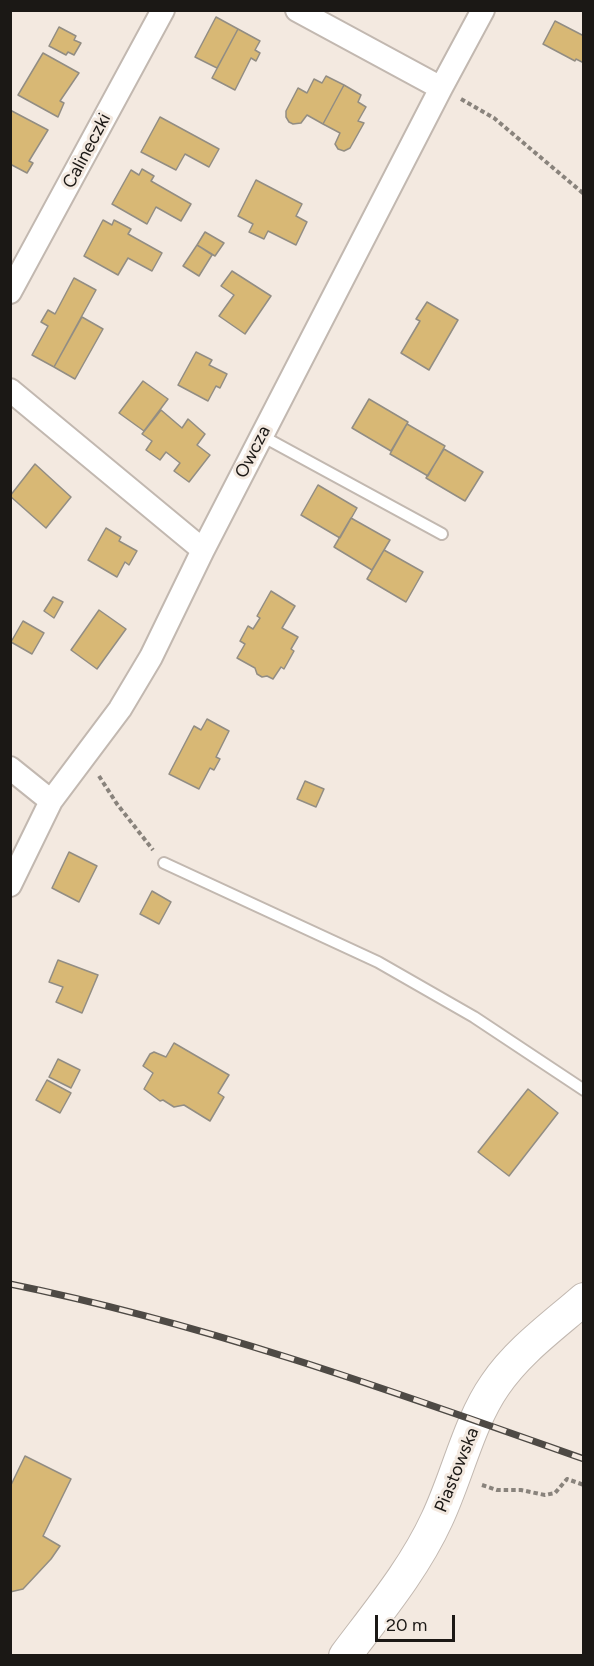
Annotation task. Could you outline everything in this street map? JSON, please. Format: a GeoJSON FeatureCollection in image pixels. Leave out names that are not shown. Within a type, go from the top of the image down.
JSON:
{"type":"FeatureCollection","features":[{"type":"Feature","properties":{"kind":"street","name":"Calineczki"},"geometry":{"type":"LineString","coordinates":[[10,292],[163,10]]}},
{"type":"Feature","properties":{"kind":"street"},"geometry":{"type":"LineString","coordinates":[[297,10],[441,88]]}},
{"type":"Feature","properties":{"kind":"street","name":"Owcza"},"geometry":{"type":"LineString","coordinates":[[10,885],[51,801],[125,701],[151,657],[203,550],[483,10]]}},
{"type":"Feature","properties":{"kind":"street"},"geometry":{"type":"LineString","coordinates":[[10,390],[203,550]]}},
{"type":"Feature","properties":{"kind":"street"},"geometry":{"type":"LineString","coordinates":[[10,768],[51,801]]}},
{"type":"Feature","properties":{"kind":"street","name":"Piastowska"},"geometry":{"type":"LineString","coordinates":[[345,1656],[408,1571],[436,1522],[481,1408],[496,1383],[523,1353],[584,1299]]}},
{"type":"Feature","properties":{"kind":"lane"},"geometry":{"type":"LineString","coordinates":[[262,436],[442,534]]}},
{"type":"Feature","properties":{"kind":"lane"},"geometry":{"type":"LineString","coordinates":[[164,863],[378,962],[474,1017],[584,1089]]}},
{"type":"Feature","properties":{"kind":"path"},"geometry":{"type":"LineString","coordinates":[[441,88],[494,118],[584,194]]}},
{"type":"Feature","properties":{"kind":"path"},"geometry":{"type":"LineString","coordinates":[[96,771],[117,804],[164,863]]}},
{"type":"Feature","properties":{"kind":"path"},"geometry":{"type":"LineString","coordinates":[[455,1477],[497,1490],[521,1490],[545,1495],[555,1493],[567,1479],[584,1485]]}},
{"type":"Feature","properties":{"kind":"building"},"geometry":{"type":"Polygon","coordinates":[[[216,17],[238,29],[217,68],[195,57],[216,17]]]}},
{"type":"Feature","properties":{"kind":"building"},"geometry":{"type":"Polygon","coordinates":[[[555,21],[584,36],[584,63],[576,59],[575,61],[543,44],[555,21]]]}},
{"type":"Feature","properties":{"kind":"building"},"geometry":{"type":"Polygon","coordinates":[[[59,27],[76,36],[74,40],[81,43],[74,55],[68,52],[66,55],[49,46],[59,27]]]}},
{"type":"Feature","properties":{"kind":"building"},"geometry":{"type":"Polygon","coordinates":[[[238,29],[260,41],[255,50],[260,53],[256,61],[251,58],[235,90],[212,78],[238,29]]]}},
{"type":"Feature","properties":{"kind":"building"},"geometry":{"type":"Polygon","coordinates":[[[43,53],[79,73],[60,101],[64,103],[58,117],[18,95],[43,53]]]}},
{"type":"Feature","properties":{"kind":"building"},"geometry":{"type":"Polygon","coordinates":[[[326,76],[344,85],[323,124],[307,115],[301,123],[289,122],[286,111],[298,88],[307,93],[314,79],[322,83],[326,76]]]}},
{"type":"Feature","properties":{"kind":"building"},"geometry":{"type":"Polygon","coordinates":[[[344,85],[361,95],[358,102],[366,107],[358,121],[364,123],[350,148],[344,151],[338,149],[335,144],[340,133],[323,124],[344,85]]]}},
{"type":"Feature","properties":{"kind":"building"},"geometry":{"type":"Polygon","coordinates":[[[10,110],[48,130],[29,161],[33,163],[27,173],[10,164],[10,110]]]}},
{"type":"Feature","properties":{"kind":"building"},"geometry":{"type":"Polygon","coordinates":[[[160,117],[219,149],[209,167],[185,154],[176,170],[141,152],[160,117]]]}},
{"type":"Feature","properties":{"kind":"building"},"geometry":{"type":"Polygon","coordinates":[[[142,169],[154,176],[151,181],[191,204],[181,221],[156,207],[147,224],[112,204],[131,170],[139,175],[142,169]]]}},
{"type":"Feature","properties":{"kind":"building"},"geometry":{"type":"Polygon","coordinates":[[[256,180],[302,204],[296,216],[307,222],[296,245],[268,231],[264,239],[249,232],[253,224],[238,216],[256,180]]]}},
{"type":"Feature","properties":{"kind":"building"},"geometry":{"type":"Polygon","coordinates":[[[103,220],[112,225],[114,220],[131,229],[128,234],[162,253],[152,271],[128,258],[118,275],[84,256],[103,220]]]}},
{"type":"Feature","properties":{"kind":"building"},"geometry":{"type":"Polygon","coordinates":[[[205,232],[224,243],[215,256],[197,245],[205,232]]]}},
{"type":"Feature","properties":{"kind":"building"},"geometry":{"type":"Polygon","coordinates":[[[197,245],[212,255],[199,276],[183,266],[197,245]]]}},
{"type":"Feature","properties":{"kind":"building"},"geometry":{"type":"Polygon","coordinates":[[[232,271],[271,296],[245,334],[219,316],[234,295],[221,286],[232,271]]]}},
{"type":"Feature","properties":{"kind":"building"},"geometry":{"type":"Polygon","coordinates":[[[74,278],[96,290],[54,367],[32,355],[48,326],[41,322],[48,310],[55,314],[74,278]]]}},
{"type":"Feature","properties":{"kind":"building"},"geometry":{"type":"Polygon","coordinates":[[[427,302],[458,320],[429,370],[401,353],[420,321],[416,319],[427,302]]]}},
{"type":"Feature","properties":{"kind":"building"},"geometry":{"type":"Polygon","coordinates":[[[82,317],[103,329],[75,379],[54,367],[82,317]]]}},
{"type":"Feature","properties":{"kind":"building"},"geometry":{"type":"Polygon","coordinates":[[[196,352],[212,360],[209,365],[227,374],[220,388],[216,386],[208,401],[178,385],[196,352]]]}},
{"type":"Feature","properties":{"kind":"building"},"geometry":{"type":"Polygon","coordinates":[[[143,381],[168,399],[144,431],[119,413],[143,381]]]}},
{"type":"Feature","properties":{"kind":"building"},"geometry":{"type":"Polygon","coordinates":[[[369,399],[408,422],[391,451],[352,428],[369,399]]]}},
{"type":"Feature","properties":{"kind":"building"},"geometry":{"type":"Polygon","coordinates":[[[161,410],[182,428],[188,419],[205,434],[197,445],[210,455],[189,482],[174,471],[180,463],[166,452],[160,460],[146,450],[152,441],[142,434],[161,410]]]}},
{"type":"Feature","properties":{"kind":"building"},"geometry":{"type":"Polygon","coordinates":[[[407,424],[445,446],[428,476],[390,454],[407,424]]]}},
{"type":"Feature","properties":{"kind":"building"},"geometry":{"type":"Polygon","coordinates":[[[444,449],[483,472],[465,501],[426,478],[444,449]]]}},
{"type":"Feature","properties":{"kind":"building"},"geometry":{"type":"Polygon","coordinates":[[[35,464],[71,497],[46,528],[10,496],[35,464]]]}},
{"type":"Feature","properties":{"kind":"building"},"geometry":{"type":"Polygon","coordinates":[[[318,485],[357,508],[340,538],[301,515],[318,485]]]}},
{"type":"Feature","properties":{"kind":"building"},"geometry":{"type":"Polygon","coordinates":[[[351,518],[390,540],[372,570],[334,547],[351,518]]]}},
{"type":"Feature","properties":{"kind":"building"},"geometry":{"type":"Polygon","coordinates":[[[106,528],[121,537],[119,541],[137,551],[129,565],[125,562],[117,577],[88,560],[106,528]]]}},
{"type":"Feature","properties":{"kind":"building"},"geometry":{"type":"Polygon","coordinates":[[[384,550],[423,572],[406,602],[367,579],[384,550]]]}},
{"type":"Feature","properties":{"kind":"building"},"geometry":{"type":"Polygon","coordinates":[[[271,591],[295,606],[282,628],[298,637],[291,649],[294,651],[284,669],[281,667],[273,679],[267,676],[262,677],[257,674],[255,668],[237,658],[245,644],[240,641],[248,626],[253,629],[260,618],[257,616],[271,591]]]}},
{"type":"Feature","properties":{"kind":"building"},"geometry":{"type":"Polygon","coordinates":[[[53,597],[63,602],[54,618],[44,611],[53,597]]]}},
{"type":"Feature","properties":{"kind":"building"},"geometry":{"type":"Polygon","coordinates":[[[99,610],[126,629],[97,669],[71,650],[99,610]]]}},
{"type":"Feature","properties":{"kind":"building"},"geometry":{"type":"Polygon","coordinates":[[[23,621],[44,633],[32,654],[11,642],[23,621]]]}},
{"type":"Feature","properties":{"kind":"building"},"geometry":{"type":"Polygon","coordinates":[[[207,719],[229,731],[216,757],[220,759],[214,770],[210,768],[199,789],[169,774],[194,726],[201,730],[207,719]]]}},
{"type":"Feature","properties":{"kind":"building"},"geometry":{"type":"Polygon","coordinates":[[[305,781],[324,789],[316,807],[297,799],[305,781]]]}},
{"type":"Feature","properties":{"kind":"building"},"geometry":{"type":"Polygon","coordinates":[[[69,852],[97,866],[79,902],[52,888],[69,852]]]}},
{"type":"Feature","properties":{"kind":"building"},"geometry":{"type":"Polygon","coordinates":[[[152,891],[171,902],[159,924],[140,914],[152,891]]]}},
{"type":"Feature","properties":{"kind":"building"},"geometry":{"type":"Polygon","coordinates":[[[58,960],[98,975],[82,1013],[56,1002],[63,987],[49,982],[58,960]]]}},
{"type":"Feature","properties":{"kind":"building"},"geometry":{"type":"Polygon","coordinates":[[[174,1043],[229,1075],[218,1093],[224,1097],[210,1121],[184,1105],[174,1107],[163,1100],[160,1101],[144,1089],[153,1073],[143,1066],[150,1054],[154,1052],[166,1057],[174,1043]]]}},
{"type":"Feature","properties":{"kind":"building"},"geometry":{"type":"Polygon","coordinates":[[[58,1059],[80,1070],[71,1088],[49,1077],[58,1059]]]}},
{"type":"Feature","properties":{"kind":"building"},"geometry":{"type":"Polygon","coordinates":[[[47,1080],[71,1093],[60,1113],[36,1100],[47,1080]]]}},
{"type":"Feature","properties":{"kind":"building"},"geometry":{"type":"Polygon","coordinates":[[[528,1089],[558,1113],[509,1176],[478,1152],[528,1089]]]}},
{"type":"Feature","properties":{"kind":"building"},"geometry":{"type":"Polygon","coordinates":[[[25,1456],[71,1479],[43,1536],[60,1546],[23,1589],[10,1592],[10,1487],[25,1456]]]}},
{"type":"Feature","properties":{"kind":"railway"},"geometry":{"type":"LineString","coordinates":[[10,1284],[83,1300],[228,1339],[300,1361],[584,1459]]}}]}
